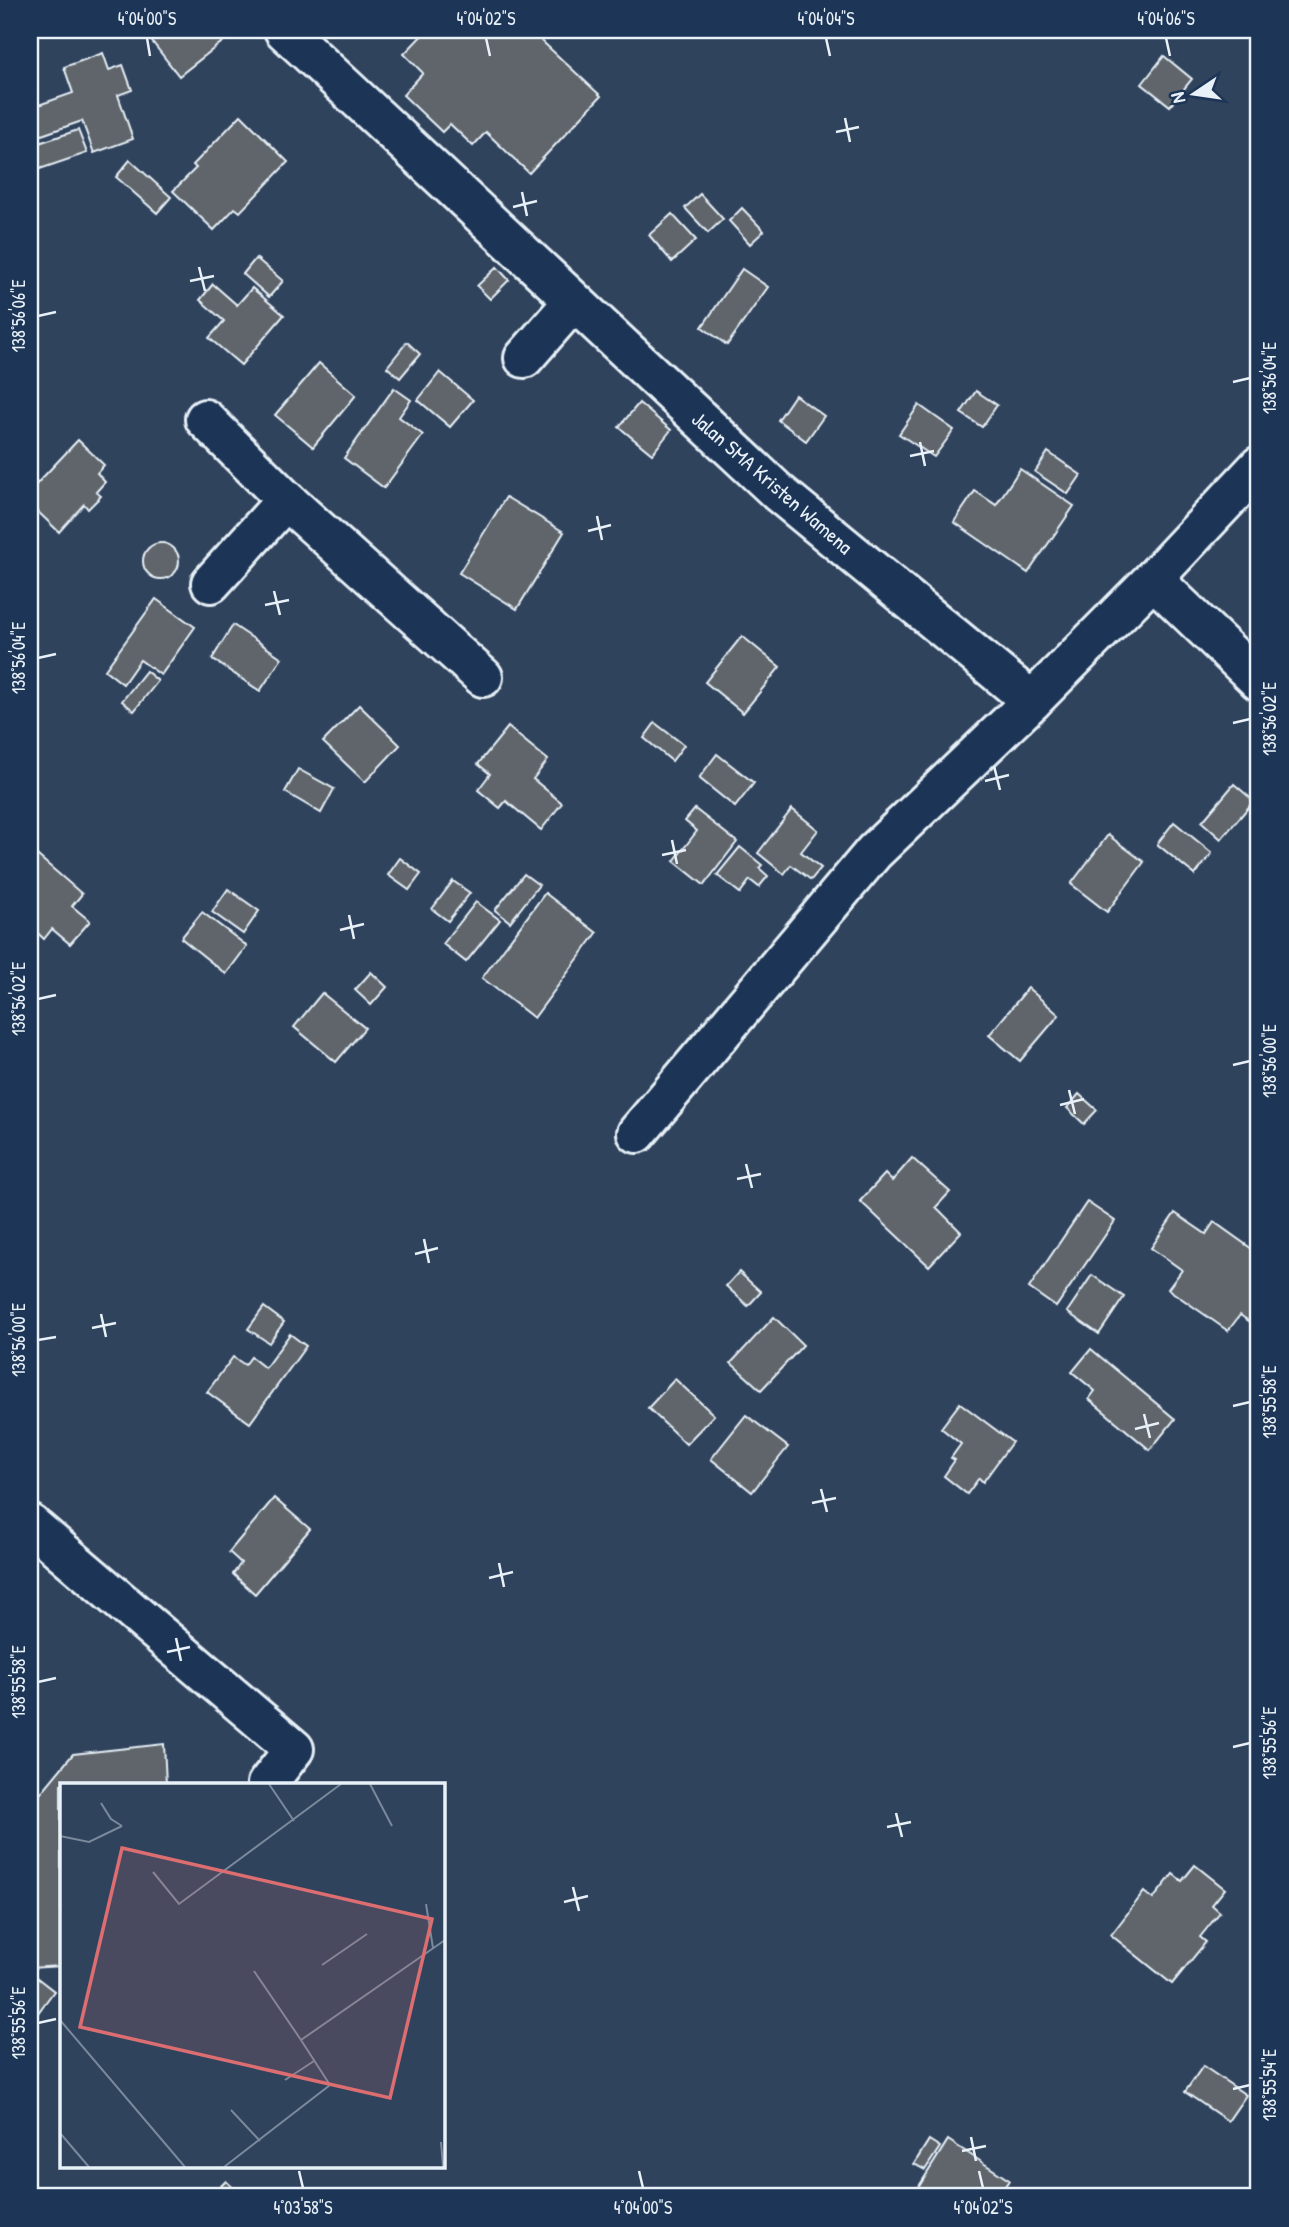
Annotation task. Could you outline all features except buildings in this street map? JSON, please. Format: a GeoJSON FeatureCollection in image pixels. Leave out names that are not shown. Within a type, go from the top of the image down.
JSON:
{"type":"FeatureCollection","features":[{"type":"Feature","properties":{"kind":"street","name":"Jalan SMA Kristen Wamena"},"geometry":{"type":"LineString","coordinates":[[284,30],[779,493],[1032,701]]}},
{"type":"Feature","properties":{"kind":"street"},"geometry":{"type":"LineString","coordinates":[[524,358],[573,302]]}},
{"type":"Feature","properties":{"kind":"street"},"geometry":{"type":"LineString","coordinates":[[205,419],[286,500],[482,677]]}},
{"type":"Feature","properties":{"kind":"street"},"geometry":{"type":"LineString","coordinates":[[638,1133],[874,852],[1032,701],[1153,579],[1259,466]]}},
{"type":"Feature","properties":{"kind":"street"},"geometry":{"type":"LineString","coordinates":[[211,583],[286,500]]}},
{"type":"Feature","properties":{"kind":"street"},"geometry":{"type":"LineString","coordinates":[[1153,579],[1259,681]]}},
{"type":"Feature","properties":{"kind":"street"},"geometry":{"type":"LineString","coordinates":[[30,1524],[294,1749],[268,1783]]}}]}
